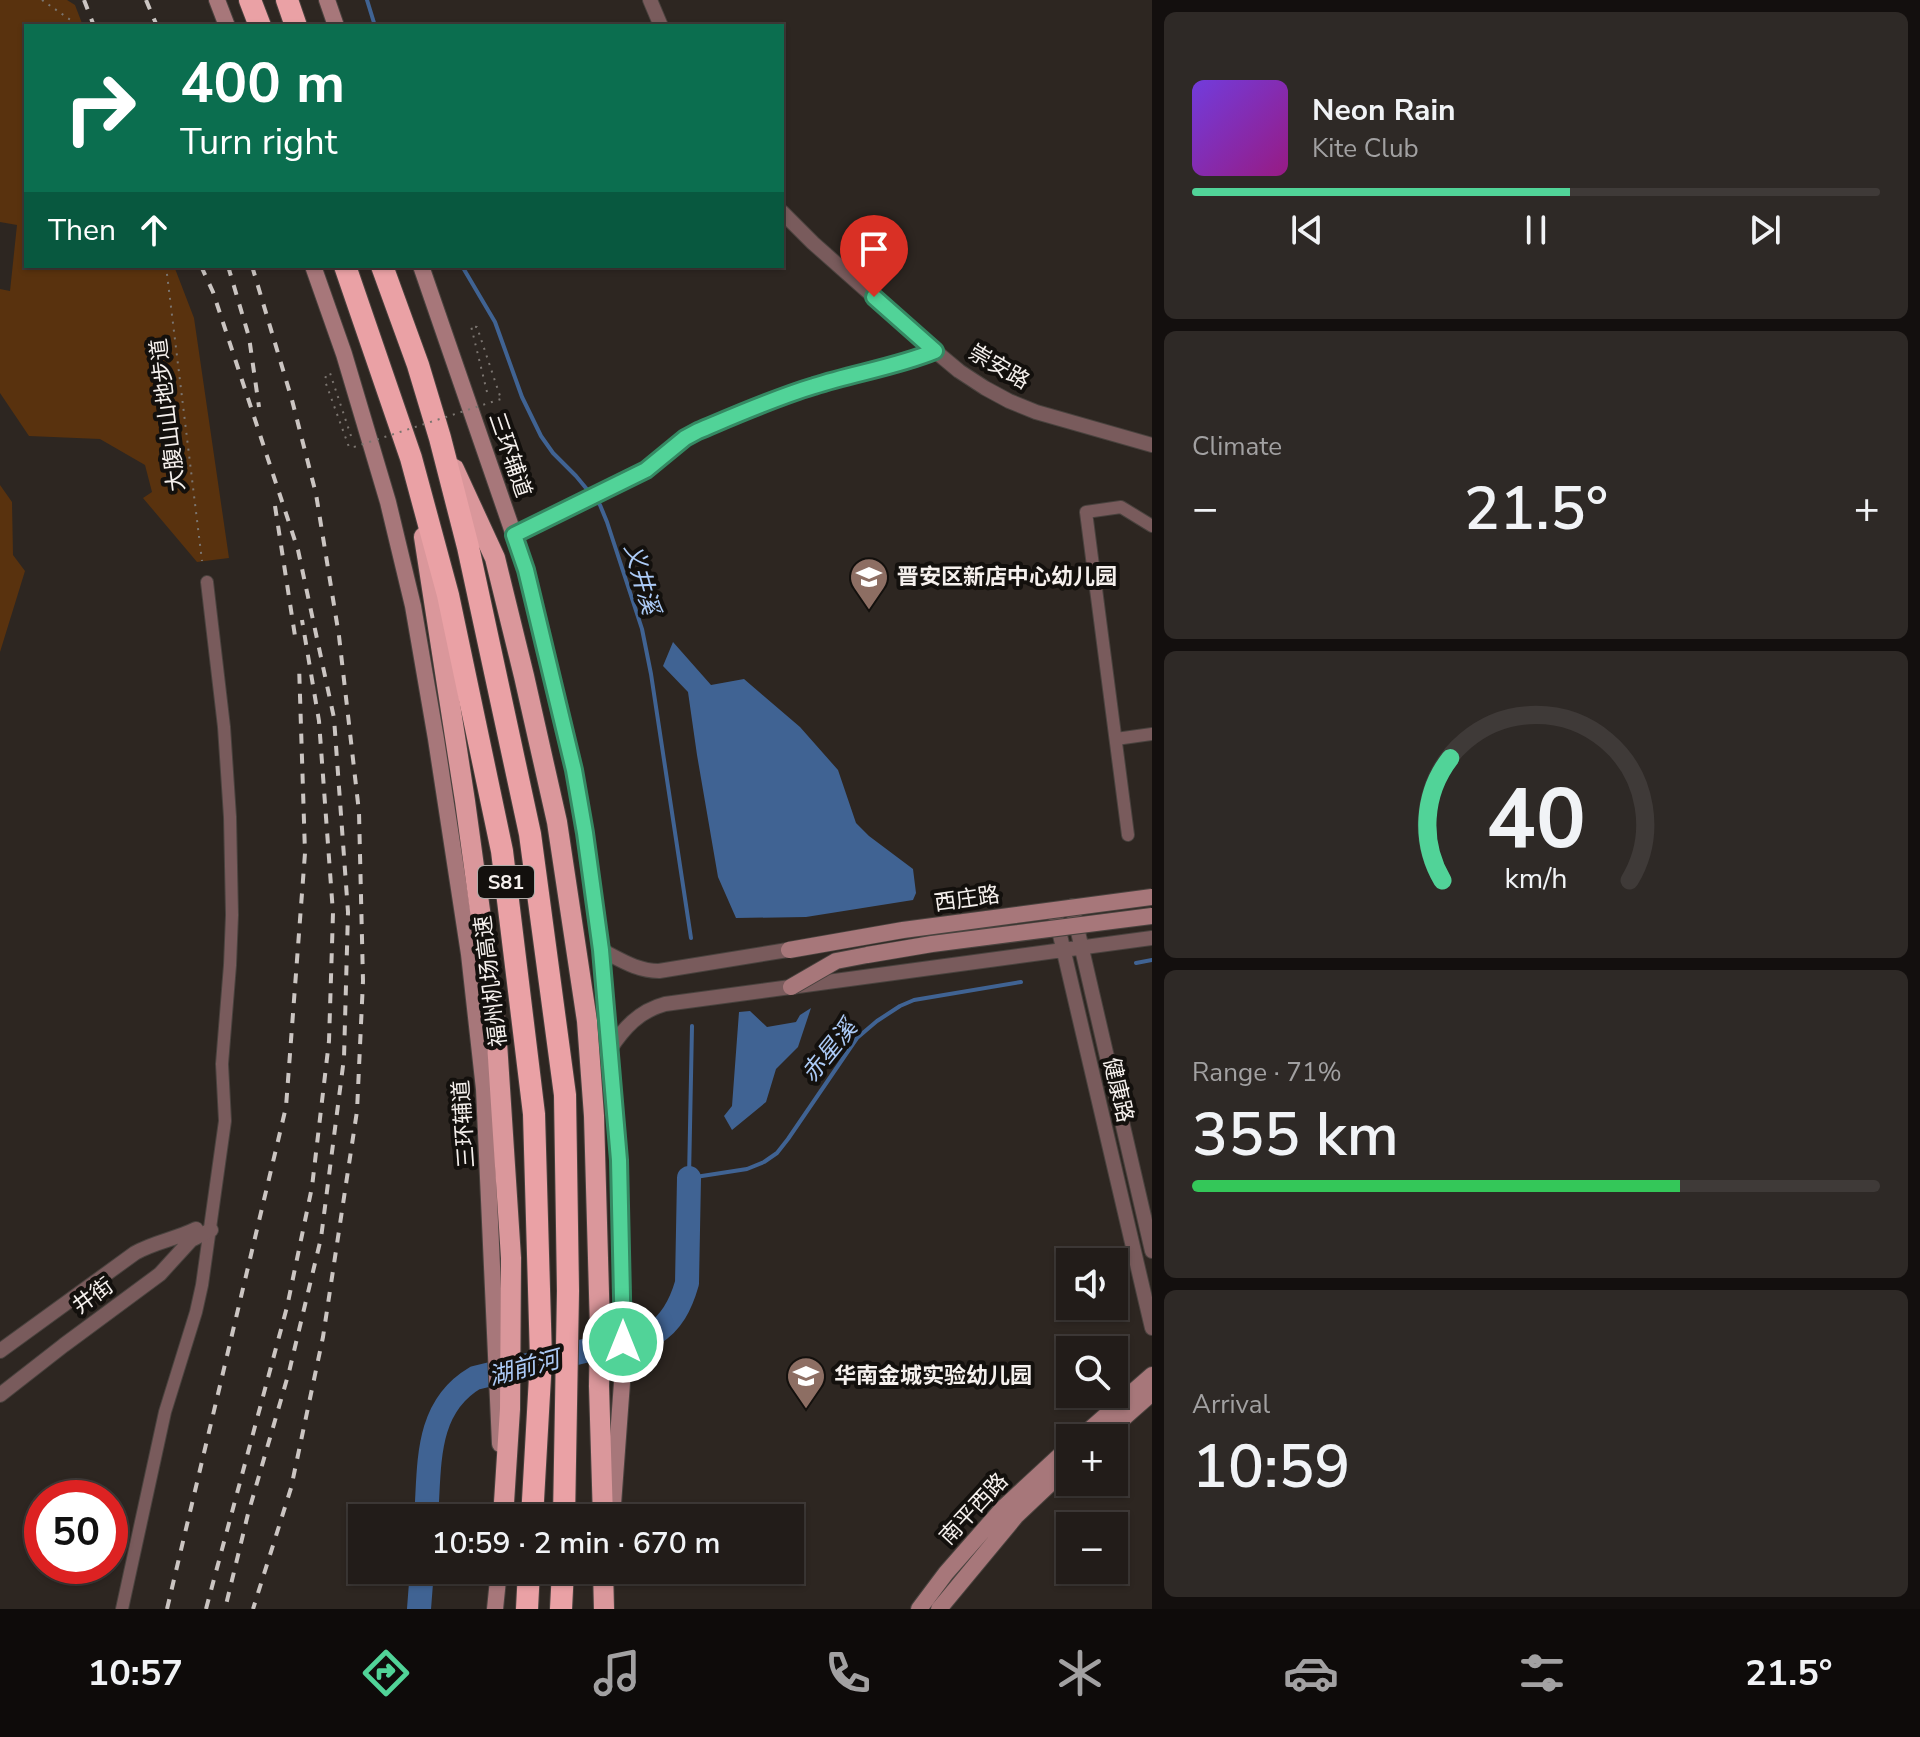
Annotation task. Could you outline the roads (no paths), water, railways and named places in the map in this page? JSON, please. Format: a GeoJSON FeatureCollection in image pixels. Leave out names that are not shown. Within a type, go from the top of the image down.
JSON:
{"type":"FeatureCollection","features":[{"type":"Feature","properties":{"kind":"highway"},"geometry":{"type":"LineString","coordinates":[[250,0],[259,24]]}},
{"type":"Feature","properties":{"kind":"highway"},"geometry":{"type":"LineString","coordinates":[[287,0],[295,24]]}},
{"type":"Feature","properties":{"kind":"highway","name":"福州机场高速"},"geometry":{"type":"LineString","coordinates":[[346,268],[411,458],[448,595],[502,851],[534,1114],[541,1359],[533,1504]]}},
{"type":"Feature","properties":{"kind":"highway","name":"S81"},"geometry":{"type":"LineString","coordinates":[[383,268],[418,365],[440,438],[468,547],[530,834],[565,1095],[568,1291],[564,1504]]}},
{"type":"Feature","properties":{"kind":"highway"},"geometry":{"type":"LineString","coordinates":[[440,438],[495,558],[557,822],[587,1021],[594,1116],[603,1504]]}},
{"type":"Feature","properties":{"kind":"highway"},"geometry":{"type":"LineString","coordinates":[[411,458],[441,640],[496,1027],[511,1258],[504,1351],[503,1504]]}},
{"type":"Feature","properties":{"kind":"highway"},"geometry":{"type":"LineString","coordinates":[[527,1609],[528,1584]]}},
{"type":"Feature","properties":{"kind":"highway"},"geometry":{"type":"LineString","coordinates":[[561,1609],[562,1584]]}},
{"type":"Feature","properties":{"kind":"highway"},"geometry":{"type":"LineString","coordinates":[[604,1609],[605,1584]]}},
{"type":"Feature","properties":{"kind":"main road"},"geometry":{"type":"LineString","coordinates":[[217,0],[226,24]]}},
{"type":"Feature","properties":{"kind":"main road"},"geometry":{"type":"LineString","coordinates":[[327,0],[335,24]]}},
{"type":"Feature","properties":{"kind":"main road","name":"三环辅道"},"geometry":{"type":"LineString","coordinates":[[314,268],[344,354],[388,502],[410,590],[432,711],[482,1067],[504,1351]]}},
{"type":"Feature","properties":{"kind":"main road","name":"三环辅道"},"geometry":{"type":"LineString","coordinates":[[422,268],[526,570],[574,770],[585,833],[601,950],[619,1160],[623,1369],[613,1504]]}},
{"type":"Feature","properties":{"kind":"main road","name":"西庄路"},"geometry":{"type":"LineString","coordinates":[[789,950],[894,931],[1152,896]]}},
{"type":"Feature","properties":{"kind":"main road"},"geometry":{"type":"LineString","coordinates":[[791,987],[836,961],[932,944],[1152,916]]}},
{"type":"Feature","properties":{"kind":"main road"},"geometry":{"type":"LineString","coordinates":[[1096,1424],[1152,1375]]}},
{"type":"Feature","properties":{"kind":"main road"},"geometry":{"type":"LineString","coordinates":[[1117,1424],[1152,1393]]}},
{"type":"Feature","properties":{"kind":"main road","name":"南平西路"},"geometry":{"type":"LineString","coordinates":[[919,1609],[1003,1508],[1056,1459]]}},
{"type":"Feature","properties":{"kind":"main road","name":"南平西路"},"geometry":{"type":"LineString","coordinates":[[939,1609],[1016,1516],[1056,1478]]}},
{"type":"Feature","properties":{"kind":"main road"},"geometry":{"type":"LineString","coordinates":[[495,1609],[498,1584]]}},
{"type":"Feature","properties":{"kind":"street"},"geometry":{"type":"LineString","coordinates":[[650,0],[660,24]]}},
{"type":"Feature","properties":{"kind":"street","name":"崇安路"},"geometry":{"type":"LineString","coordinates":[[784,214],[935,351],[972,380],[1009,401],[1049,416],[1152,445]]}},
{"type":"Feature","properties":{"kind":"street"},"geometry":{"type":"LineString","coordinates":[[514,535],[654,466],[698,431],[769,401],[915,360],[935,351]]}},
{"type":"Feature","properties":{"kind":"street"},"geometry":{"type":"LineString","coordinates":[[1128,835],[1086,512],[1121,507],[1152,526]]}},
{"type":"Feature","properties":{"kind":"street"},"geometry":{"type":"LineString","coordinates":[[122,1609],[165,1412],[196,1312],[206,1264],[225,1121],[222,1050],[232,915],[227,755],[207,582]]}},
{"type":"Feature","properties":{"kind":"street"},"geometry":{"type":"LineString","coordinates":[[1116,739],[1152,734]]}},
{"type":"Feature","properties":{"kind":"street"},"geometry":{"type":"LineString","coordinates":[[601,950],[642,969],[659,971],[1152,896]]}},
{"type":"Feature","properties":{"kind":"street","name":"健康路"},"geometry":{"type":"LineString","coordinates":[[1072,906],[1152,1251]]}},
{"type":"Feature","properties":{"kind":"street","name":"健康路"},"geometry":{"type":"LineString","coordinates":[[1054,909],[1152,1328]]}},
{"type":"Feature","properties":{"kind":"street"},"geometry":{"type":"LineString","coordinates":[[610,1049],[637,1017],[655,1007],[1152,938]]}},
{"type":"Feature","properties":{"kind":"street","name":"井街"},"geometry":{"type":"LineString","coordinates":[[0,1351],[135,1253],[211,1226]]}},
{"type":"Feature","properties":{"kind":"street","name":"井街"},"geometry":{"type":"LineString","coordinates":[[0,1395],[160,1274],[191,1240],[211,1226]]}},
{"type":"Feature","properties":{"kind":"water"},"geometry":{"type":"Polygon","coordinates":[[[673,642],[711,685],[744,679],[800,727],[838,770],[856,823],[913,869],[916,893],[913,900],[806,917],[736,918],[718,877],[688,692],[663,666],[673,642]]]}},
{"type":"Feature","properties":{"kind":"water"},"geometry":{"type":"Polygon","coordinates":[[[811,1008],[798,1047],[776,1069],[766,1102],[732,1130],[724,1116],[732,1106],[739,1012],[750,1011],[767,1027],[796,1022],[811,1008]]]}},
{"type":"Feature","properties":{"kind":"waterway","name":"义井溪"},"geometry":{"type":"LineString","coordinates":[[367,0],[374,24]]}},
{"type":"Feature","properties":{"kind":"waterway","name":"义井溪"},"geometry":{"type":"LineString","coordinates":[[463,268],[495,322],[522,397],[541,436],[600,505],[607,522],[642,629],[691,938]]}},
{"type":"Feature","properties":{"kind":"waterway","name":"赤星溪"},"geometry":{"type":"LineString","coordinates":[[1136,963],[1152,960]]}},
{"type":"Feature","properties":{"kind":"waterway","name":"赤星溪"},"geometry":{"type":"LineString","coordinates":[[692,1026],[689,1178],[747,1169],[777,1153],[857,1038],[900,1006],[914,1000],[1021,982]]}},
{"type":"Feature","properties":{"kind":"waterway","name":"湖前河"},"geometry":{"type":"LineString","coordinates":[[427,1504],[430,1459],[438,1422],[446,1405],[475,1378],[653,1334],[671,1319],[687,1283],[689,1178]]}},
{"type":"Feature","properties":{"kind":"waterway","name":"湖前河"},"geometry":{"type":"LineString","coordinates":[[419,1609],[421,1584]]}},
{"type":"Feature","properties":{"kind":"railway"},"geometry":{"type":"LineString","coordinates":[[84,0],[93,24]]}},
{"type":"Feature","properties":{"kind":"railway"},"geometry":{"type":"LineString","coordinates":[[146,0],[156,24]]}},
{"type":"Feature","properties":{"kind":"railway"},"geometry":{"type":"LineString","coordinates":[[202,268],[213,292],[298,550],[334,718],[348,912],[344,1058],[321,1238],[289,1372],[248,1514],[225,1609]]}},
{"type":"Feature","properties":{"kind":"railway"},"geometry":{"type":"LineString","coordinates":[[229,268],[249,337],[259,407]]}},
{"type":"Feature","properties":{"kind":"railway"},"geometry":{"type":"LineString","coordinates":[[253,268],[316,494],[339,636],[359,812],[363,981],[357,1111],[323,1337],[291,1488],[253,1609]]}},
{"type":"Feature","properties":{"kind":"railway"},"geometry":{"type":"LineString","coordinates":[[275,506],[295,636]]}},
{"type":"Feature","properties":{"kind":"railway"},"geometry":{"type":"LineString","coordinates":[[206,1609],[287,1307],[312,1187],[329,1041],[333,913],[319,721],[302,620]]}},
{"type":"Feature","properties":{"kind":"railway"},"geometry":{"type":"LineString","coordinates":[[167,1609],[286,1107],[305,853],[299,664]]}},
{"type":"Feature","properties":{"kind":"place","name":"晋安区新店中心幼儿园"},"geometry":{"type":"Point","coordinates":[869,611]}},
{"type":"Feature","properties":{"kind":"place","name":"华南金城实验幼儿园"},"geometry":{"type":"Point","coordinates":[806,1410]}}]}
